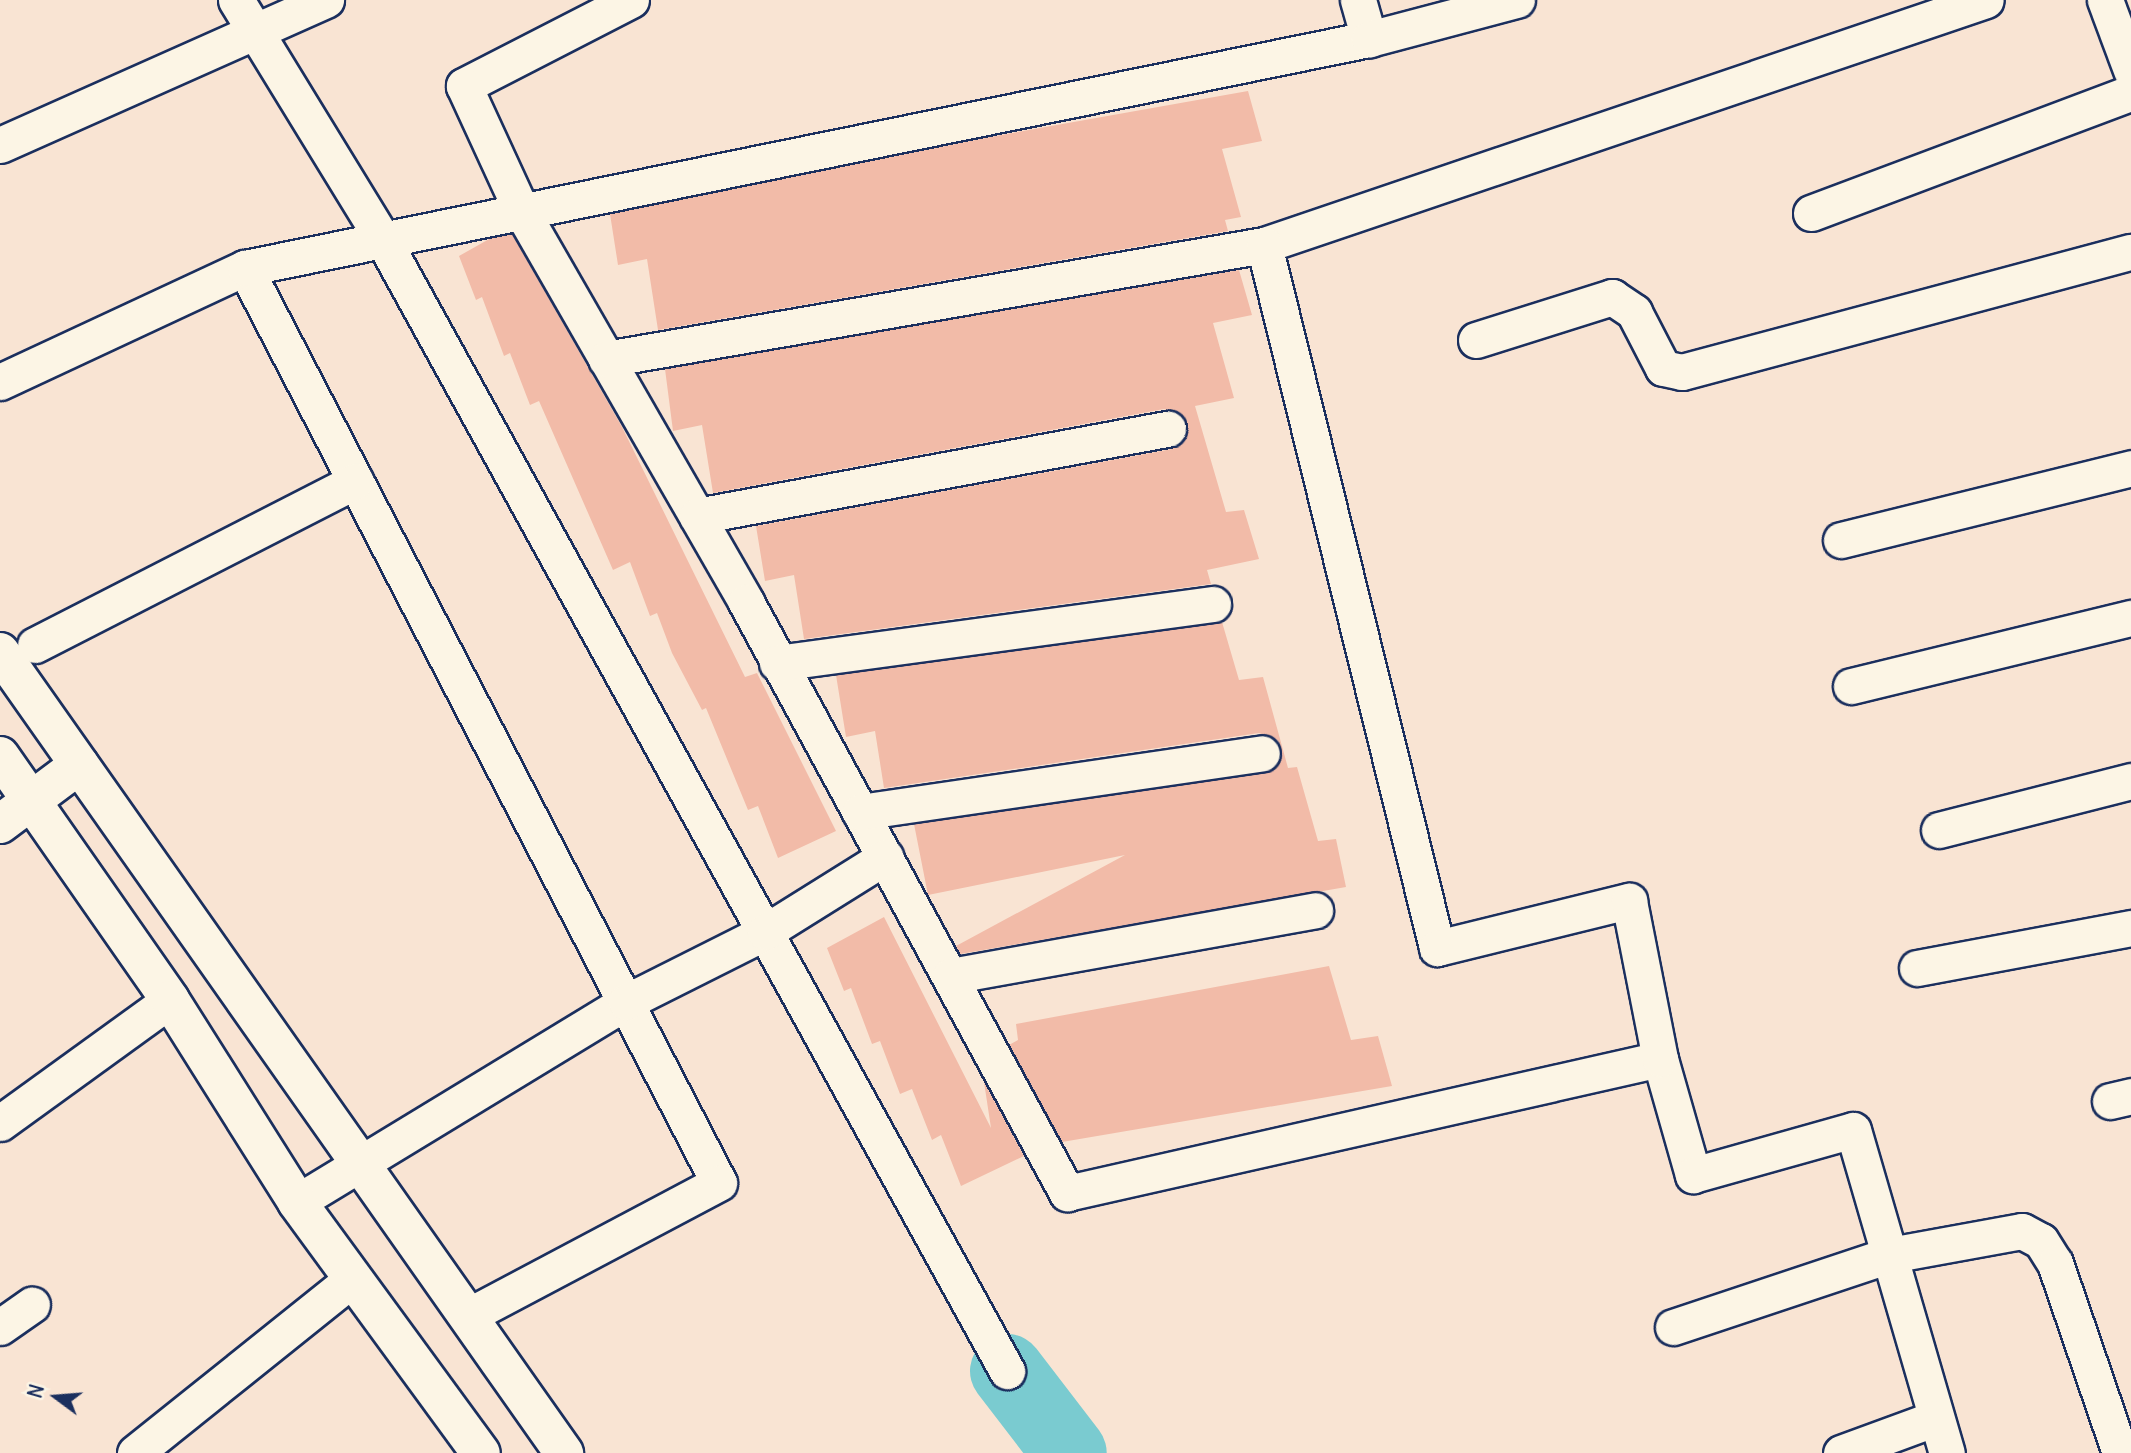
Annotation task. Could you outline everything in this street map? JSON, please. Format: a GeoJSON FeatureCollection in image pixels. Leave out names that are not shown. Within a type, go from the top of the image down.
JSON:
{"type":"FeatureCollection","features":[{"type":"Feature","properties":{"kind":"street"},"geometry":{"type":"LineString","coordinates":[[236,0],[383,240],[1007,1371]]}},
{"type":"Feature","properties":{"kind":"street"},"geometry":{"type":"LineString","coordinates":[[0,145],[326,0]]}},
{"type":"Feature","properties":{"kind":"street"},"geometry":{"type":"LineString","coordinates":[[631,0],[464,86],[522,212],[697,516],[1067,1193],[1660,1059]]}},
{"type":"Feature","properties":{"kind":"street"},"geometry":{"type":"LineString","coordinates":[[1357,0],[1369,39]]}},
{"type":"Feature","properties":{"kind":"street"},"geometry":{"type":"LineString","coordinates":[[0,382],[245,268],[1369,39],[1517,0]]}},
{"type":"Feature","properties":{"kind":"street"},"geometry":{"type":"LineString","coordinates":[[606,359],[1264,245],[1986,0]]}},
{"type":"Feature","properties":{"kind":"street"},"geometry":{"type":"LineString","coordinates":[[2105,0],[2131,70]]}},
{"type":"Feature","properties":{"kind":"street"},"geometry":{"type":"LineString","coordinates":[[1811,213],[2131,93]]}},
{"type":"Feature","properties":{"kind":"street"},"geometry":{"type":"LineString","coordinates":[[1264,245],[1437,948],[1629,901],[1660,1059],[1693,1175],[1853,1130],[1947,1453]]}},
{"type":"Feature","properties":{"kind":"street"},"geometry":{"type":"LineString","coordinates":[[1476,340],[1612,298],[1634,312],[1662,368],[1682,372],[2131,252]]}},
{"type":"Feature","properties":{"kind":"street"},"geometry":{"type":"LineString","coordinates":[[245,268],[719,1183],[470,1315]]}},
{"type":"Feature","properties":{"kind":"street"},"geometry":{"type":"LineString","coordinates":[[697,516],[1168,429]]}},
{"type":"Feature","properties":{"kind":"street"},"geometry":{"type":"LineString","coordinates":[[1841,540],[2131,468]]}},
{"type":"Feature","properties":{"kind":"street"},"geometry":{"type":"LineString","coordinates":[[355,481],[18,648],[79,765],[470,1315],[564,1453]]}},
{"type":"Feature","properties":{"kind":"street"},"geometry":{"type":"LineString","coordinates":[[777,663],[1213,604]]}},
{"type":"Feature","properties":{"kind":"street"},"geometry":{"type":"LineString","coordinates":[[1851,685],[2131,618]]}},
{"type":"Feature","properties":{"kind":"street"},"geometry":{"type":"LineString","coordinates":[[860,813],[1262,752]]}},
{"type":"Feature","properties":{"kind":"street"},"geometry":{"type":"LineString","coordinates":[[0,756],[170,1000],[297,1202],[481,1453]]}},
{"type":"Feature","properties":{"kind":"street"},"geometry":{"type":"LineString","coordinates":[[0,824],[79,765]]}},
{"type":"Feature","properties":{"kind":"street"},"geometry":{"type":"LineString","coordinates":[[1939,830],[2131,781]]}},
{"type":"Feature","properties":{"kind":"street"},"geometry":{"type":"LineString","coordinates":[[297,1202],[626,1002],[765,932],[885,857]]}},
{"type":"Feature","properties":{"kind":"street"},"geometry":{"type":"LineString","coordinates":[[950,976],[1315,910]]}},
{"type":"Feature","properties":{"kind":"street"},"geometry":{"type":"LineString","coordinates":[[1917,968],[2131,928]]}},
{"type":"Feature","properties":{"kind":"street"},"geometry":{"type":"LineString","coordinates":[[0,1123],[170,1000]]}},
{"type":"Feature","properties":{"kind":"street"},"geometry":{"type":"LineString","coordinates":[[1673,1327],[1890,1255],[2022,1231],[2041,1241],[2055,1263],[2120,1453]]}},
{"type":"Feature","properties":{"kind":"street"},"geometry":{"type":"LineString","coordinates":[[135,1453],[352,1279]]}},
{"type":"Feature","properties":{"kind":"street"},"geometry":{"type":"LineString","coordinates":[[0,1327],[32,1305]]}},
{"type":"Feature","properties":{"kind":"street"},"geometry":{"type":"LineString","coordinates":[[1841,1453],[1936,1418]]}},
{"type":"Feature","properties":{"kind":"building"},"geometry":{"type":"Polygon","coordinates":[[[1248,91],[1262,141],[1222,149],[1241,217],[1225,220],[1228,231],[658,330],[647,259],[618,265],[610,214],[990,137],[1248,91]]]}},
{"type":"Feature","properties":{"kind":"building"},"geometry":{"type":"Polygon","coordinates":[[[512,234],[622,427],[745,677],[757,673],[836,831],[778,858],[758,806],[748,810],[706,708],[702,710],[672,653],[657,613],[650,616],[630,562],[613,570],[539,401],[530,405],[510,353],[504,356],[482,297],[476,300],[459,256],[491,238],[512,234]]]}},
{"type":"Feature","properties":{"kind":"building"},"geometry":{"type":"Polygon","coordinates":[[[1239,270],[1252,315],[1213,323],[1234,398],[1195,406],[1226,512],[1244,510],[1259,559],[1207,570],[1211,584],[804,639],[794,575],[765,581],[756,526],[1172,449],[1187,436],[1184,417],[1164,409],[713,493],[702,425],[673,431],[665,369],[1239,270]]]}},
{"type":"Feature","properties":{"kind":"building"},"geometry":{"type":"Polygon","coordinates":[[[1222,622],[1239,680],[1263,677],[1288,768],[1297,767],[1318,841],[1336,839],[1346,887],[960,954],[956,946],[1125,855],[928,895],[914,824],[1265,773],[1280,761],[1278,741],[1259,733],[884,788],[875,731],[846,737],[836,675],[1222,622]]]}},
{"type":"Feature","properties":{"kind":"building"},"geometry":{"type":"Polygon","coordinates":[[[884,917],[991,1128],[984,1082],[1024,1156],[961,1186],[941,1135],[932,1140],[912,1089],[900,1094],[880,1041],[872,1044],[851,988],[844,991],[827,948],[884,917]]]}},
{"type":"Feature","properties":{"kind":"building"},"geometry":{"type":"Polygon","coordinates":[[[1329,966],[1351,1040],[1378,1036],[1392,1086],[1062,1142],[1009,1045],[1018,1040],[1016,1024],[1329,966]]]}},
{"type":"Feature","properties":{"kind":"waterway"},"geometry":{"type":"LineString","coordinates":[[1007,1371],[1070,1453]]}}]}
